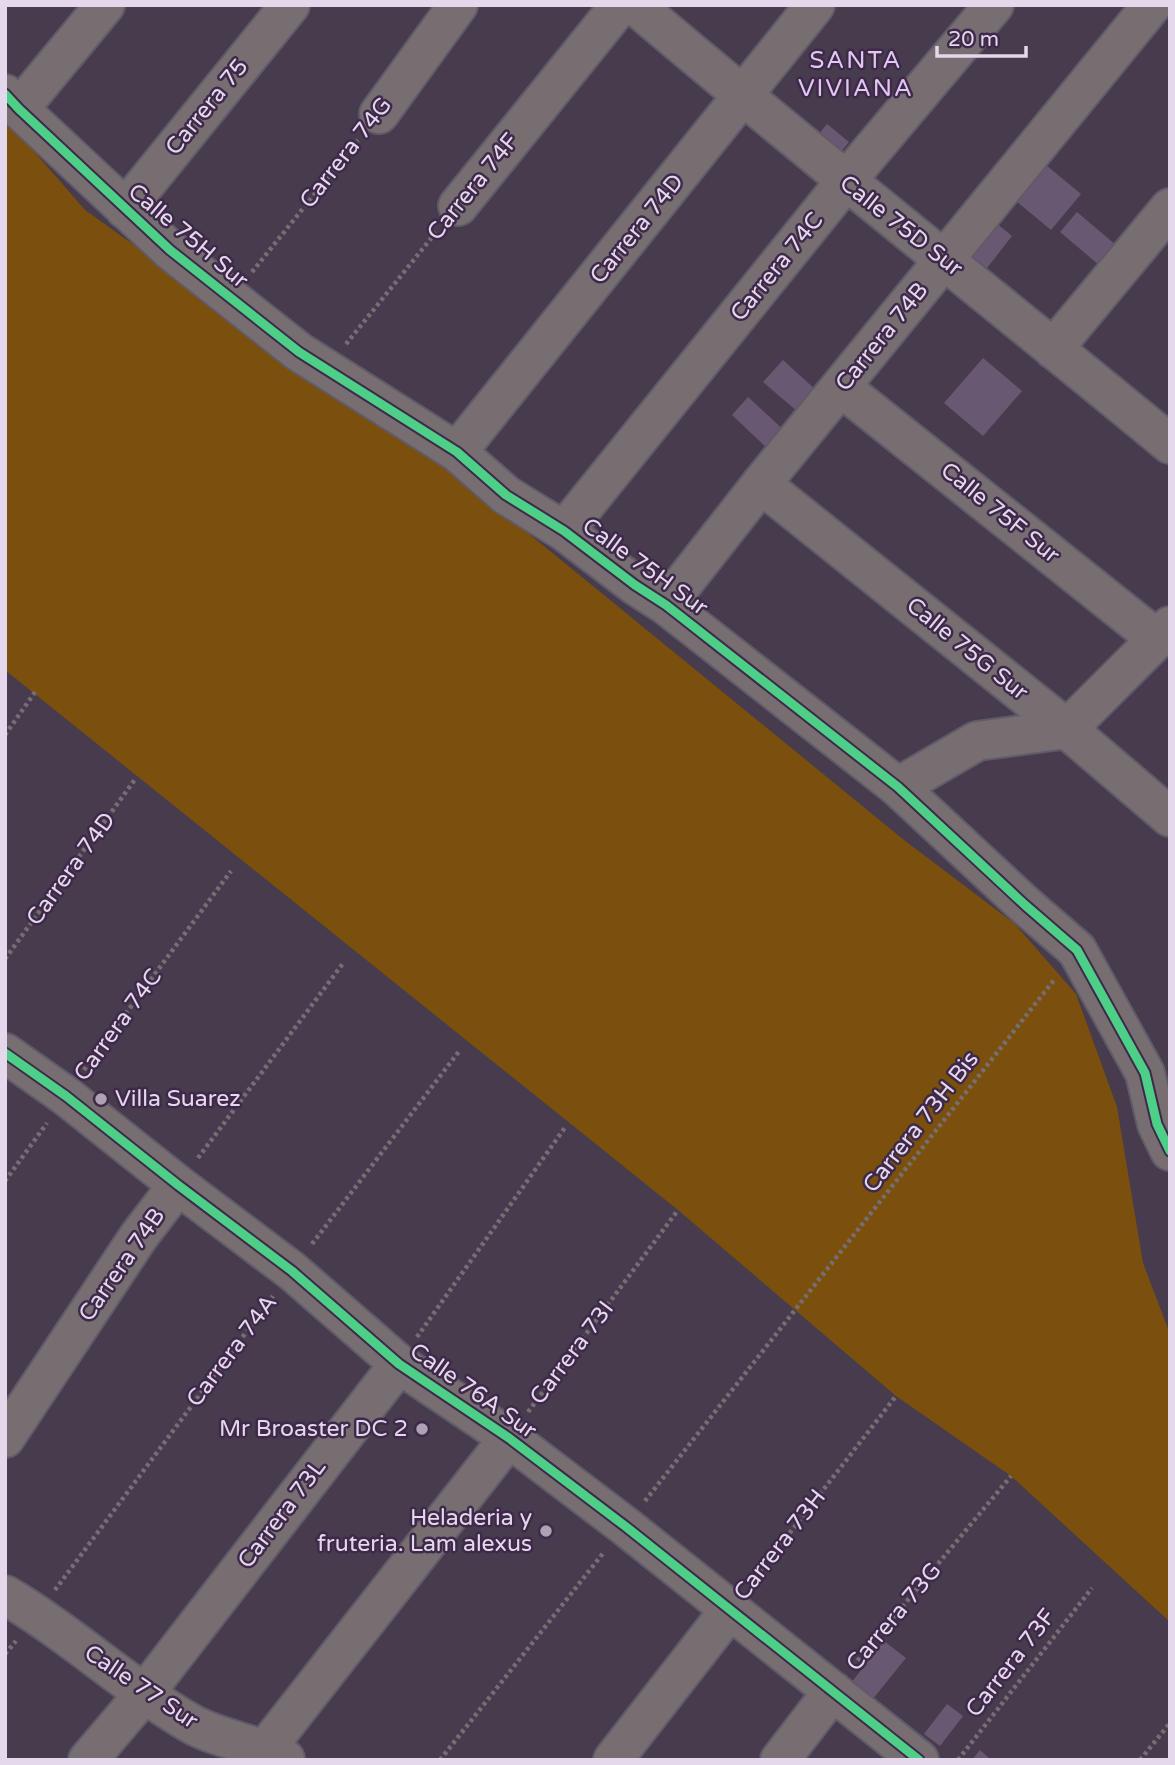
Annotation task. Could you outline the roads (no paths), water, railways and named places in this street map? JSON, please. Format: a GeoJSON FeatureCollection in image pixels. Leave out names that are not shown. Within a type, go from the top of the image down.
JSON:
{"type":"FeatureCollection","features":[{"type":"Feature","properties":{"kind":"street"},"geometry":{"type":"LineString","coordinates":[[12,102],[105,5]]}},
{"type":"Feature","properties":{"kind":"street","name":"Carrera 75"},"geometry":{"type":"LineString","coordinates":[[125,209],[290,5]]}},
{"type":"Feature","properties":{"kind":"street","name":"Carrera 74G"},"geometry":{"type":"LineString","coordinates":[[379,114],[458,5]]}},
{"type":"Feature","properties":{"kind":"street","name":"Carrera 74F"},"geometry":{"type":"LineString","coordinates":[[458,205],[620,5]]}},
{"type":"Feature","properties":{"kind":"street","name":"Calle 75D Sur"},"geometry":{"type":"LineString","coordinates":[[635,5],[845,182],[945,259],[1053,349],[1167,436]]}},
{"type":"Feature","properties":{"kind":"street","name":"Carrera 74D"},"geometry":{"type":"LineString","coordinates":[[457,452],[815,5]]}},
{"type":"Feature","properties":{"kind":"street","name":"Carrera 74C"},"geometry":{"type":"LineString","coordinates":[[564,531],[845,182],[994,5]]}},
{"type":"Feature","properties":{"kind":"street","name":"Carrera 74B"},"geometry":{"type":"LineString","coordinates":[[666,605],[761,484],[1152,5]]}},
{"type":"Feature","properties":{"kind":"street","name":"Calle 75H Sur"},"geometry":{"type":"LineString","coordinates":[[12,102],[170,250],[230,298],[325,369],[457,452],[506,495],[564,531],[666,605],[898,787],[1077,950],[1145,1073],[1157,1124],[1170,1151]]}},
{"type":"Feature","properties":{"kind":"street"},"geometry":{"type":"LineString","coordinates":[[1053,349],[1170,208]]}},
{"type":"Feature","properties":{"kind":"street","name":"Calle 75F Sur"},"geometry":{"type":"LineString","coordinates":[[842,388],[1164,633]]}},
{"type":"Feature","properties":{"kind":"street","name":"Calle 75G Sur"},"geometry":{"type":"LineString","coordinates":[[761,484],[1068,729],[1170,817]]}},
{"type":"Feature","properties":{"kind":"street"},"geometry":{"type":"LineString","coordinates":[[898,787],[977,741],[1068,729],[1164,633]]}},
{"type":"Feature","properties":{"kind":"street","name":"Calle 76A Sur"},"geometry":{"type":"LineString","coordinates":[[5,1053],[66,1096],[292,1271],[399,1364],[509,1438],[625,1526],[919,1760]]}},
{"type":"Feature","properties":{"kind":"street","name":"Carrera 74B"},"geometry":{"type":"LineString","coordinates":[[5,1438],[139,1236],[178,1185]]}},
{"type":"Feature","properties":{"kind":"street","name":"Carrera 73L"},"geometry":{"type":"LineString","coordinates":[[88,1760],[144,1694],[399,1364]]}},
{"type":"Feature","properties":{"kind":"street"},"geometry":{"type":"LineString","coordinates":[[269,1756],[509,1438]]}},
{"type":"Feature","properties":{"kind":"street","name":"Calle 77 Sur"},"geometry":{"type":"LineString","coordinates":[[21,1605],[144,1694],[193,1725],[269,1756]]}},
{"type":"Feature","properties":{"kind":"street","name":"Carrera 73H"},"geometry":{"type":"LineString","coordinates":[[613,1760],[729,1611]]}},
{"type":"Feature","properties":{"kind":"street","name":"Carrera 73G"},"geometry":{"type":"LineString","coordinates":[[780,1760],[833,1691]]}},
{"type":"Feature","properties":{"kind":"place","name":"Villa Suarez"},"geometry":{"type":"Point","coordinates":[101,1099]}},
{"type":"Feature","properties":{"kind":"place","name":"Mr Broaster DC 2"},"geometry":{"type":"Point","coordinates":[422,1429]}},
{"type":"Feature","properties":{"kind":"place","name":"Heladeria y fruteria. Lam alexus"},"geometry":{"type":"Point","coordinates":[546,1531]}},
{"type":"Feature","properties":{"kind":"district","name":"SANTA VIVIANA"},"geometry":{"type":"Point","coordinates":[856,74]}}]}
